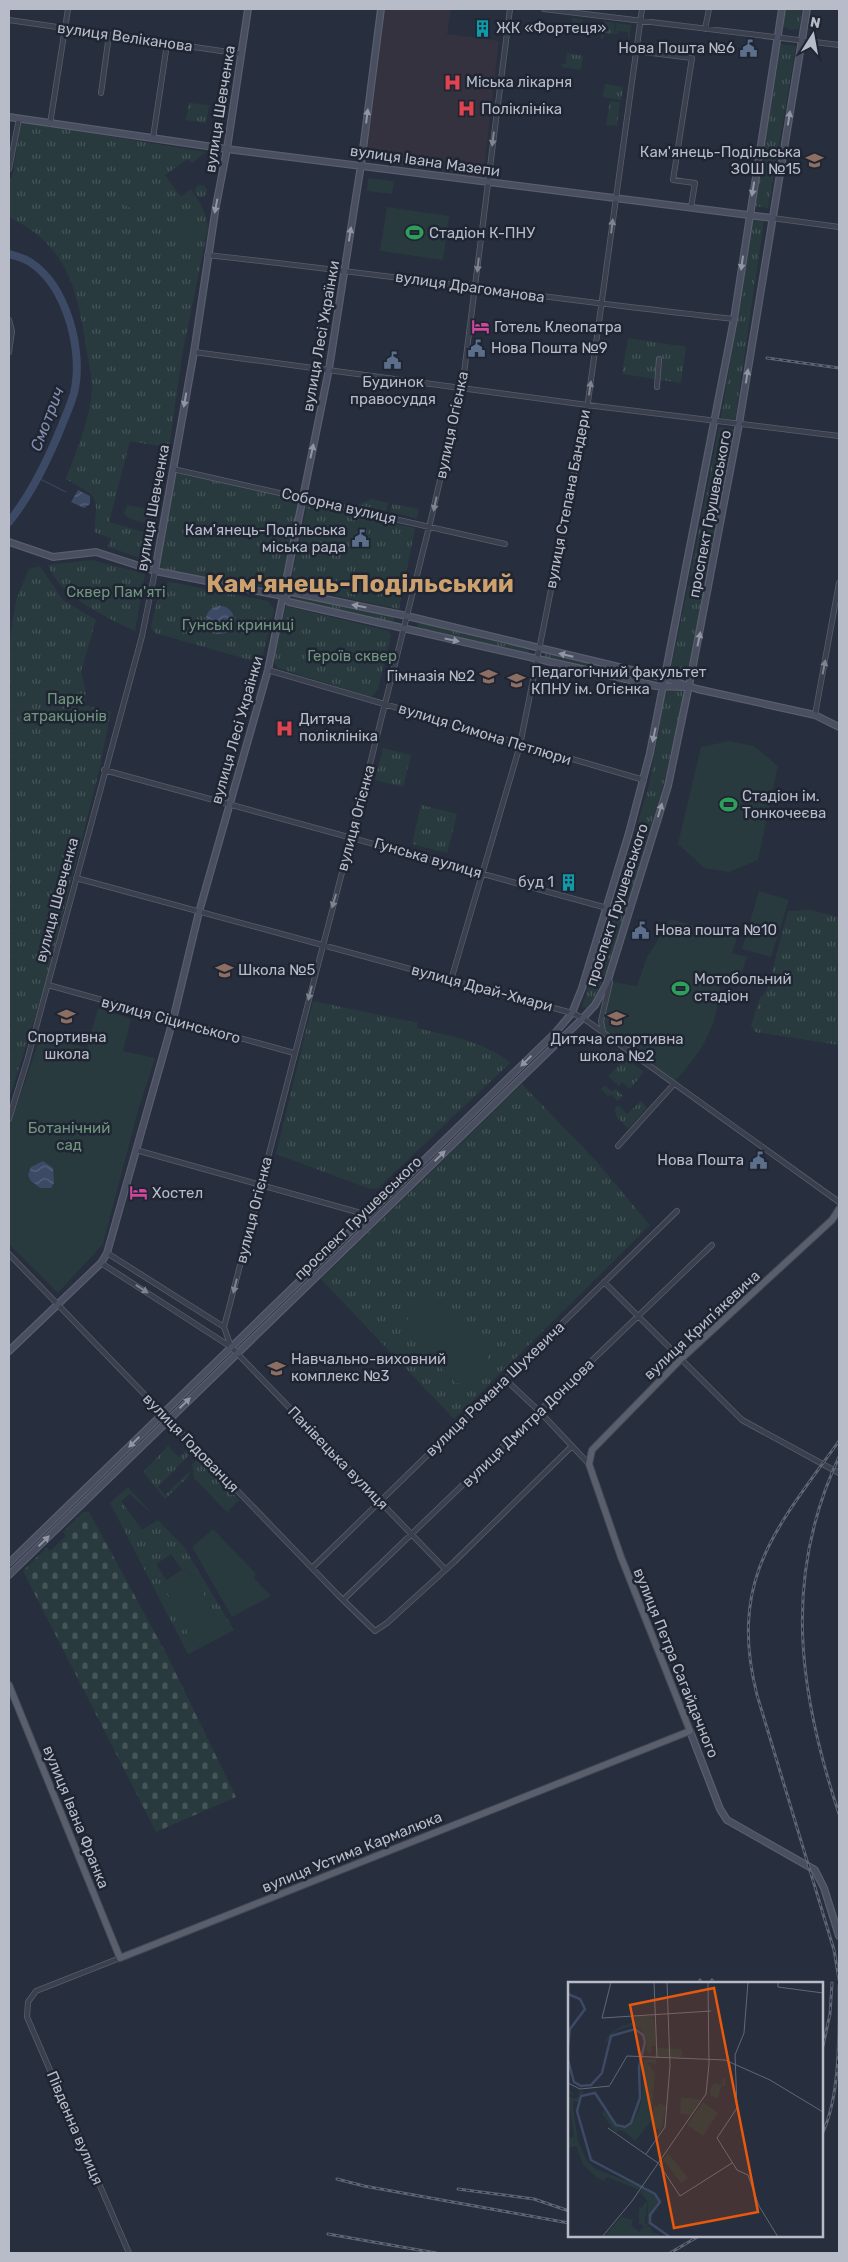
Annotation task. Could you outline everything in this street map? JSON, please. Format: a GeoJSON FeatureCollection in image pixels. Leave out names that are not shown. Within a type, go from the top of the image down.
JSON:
{"type":"FeatureCollection","features":[{"type":"Feature","properties":{"kind":"main road","name":"вулиця Шевченка"},"geometry":{"type":"LineString","coordinates":[[155,571],[194,352],[207,255],[228,149],[248,9]]}},
{"type":"Feature","properties":{"kind":"main road","name":"вулиця Лесі Українки"},"geometry":{"type":"LineString","coordinates":[[9,1351],[101,1262],[107,1253],[173,1020],[199,912],[268,670],[329,369],[361,165],[381,9]]}},
{"type":"Feature","properties":{"kind":"main road","name":"проспект Грушевського"},"geometry":{"type":"LineString","coordinates":[[9,1563],[555,1033],[572,1012],[582,988],[644,780],[734,319],[782,9]]}},
{"type":"Feature","properties":{"kind":"main road","name":"проспект Грушевського"},"geometry":{"type":"LineString","coordinates":[[9,1574],[583,1018],[601,996],[668,786],[689,686],[739,424],[807,9]]}},
{"type":"Feature","properties":{"kind":"main road","name":"вулиця Івана Мазепи"},"geometry":{"type":"LineString","coordinates":[[9,118],[228,149],[772,218]]}},
{"type":"Feature","properties":{"kind":"main road"},"geometry":{"type":"LineString","coordinates":[[9,542],[52,557],[96,552],[155,571],[283,596],[289,602],[404,629],[663,687],[689,686]]}},
{"type":"Feature","properties":{"kind":"main road"},"geometry":{"type":"LineString","coordinates":[[283,596],[291,592],[407,616],[665,678],[689,686],[814,714],[839,727]]}},
{"type":"Feature","properties":{"kind":"main road","name":"вулиця Крипʼякевича"},"geometry":{"type":"LineString","coordinates":[[588,1464],[592,1450],[681,1360],[832,1220],[839,1209]]}},
{"type":"Feature","properties":{"kind":"main road","name":"вулиця Петра Сагайдачного"},"geometry":{"type":"LineString","coordinates":[[588,1464],[621,1557],[720,1809],[727,1820],[814,1870],[823,1883],[839,1936]]}},
{"type":"Feature","properties":{"kind":"main road","name":"вулиця Івана Франка"},"geometry":{"type":"LineString","coordinates":[[9,1685],[120,1958]]}},
{"type":"Feature","properties":{"kind":"main road","name":"вулиця Устима Кармалюка"},"geometry":{"type":"LineString","coordinates":[[120,1958],[690,1731]]}},
{"type":"Feature","properties":{"kind":"street"},"geometry":{"type":"LineString","coordinates":[[50,124],[68,9]]}},
{"type":"Feature","properties":{"kind":"street","name":"вулиця Огієнка"},"geometry":{"type":"LineString","coordinates":[[224,1327],[322,945],[352,837],[429,527],[461,388],[476,288],[487,182],[510,9]]}},
{"type":"Feature","properties":{"kind":"street"},"geometry":{"type":"LineString","coordinates":[[544,9],[839,45]]}},
{"type":"Feature","properties":{"kind":"street","name":"вулиця Степана Бандери"},"geometry":{"type":"LineString","coordinates":[[451,980],[520,745],[587,405],[642,9]]}},
{"type":"Feature","properties":{"kind":"street"},"geometry":{"type":"LineString","coordinates":[[705,29],[709,9]]}},
{"type":"Feature","properties":{"kind":"street","name":"вулиця Веліканова"},"geometry":{"type":"LineString","coordinates":[[9,20],[242,54]]}},
{"type":"Feature","properties":{"kind":"street"},"geometry":{"type":"LineString","coordinates":[[101,93],[109,35]]}},
{"type":"Feature","properties":{"kind":"street"},"geometry":{"type":"LineString","coordinates":[[153,138],[167,44]]}},
{"type":"Feature","properties":{"kind":"street"},"geometry":{"type":"LineString","coordinates":[[636,51],[692,58],[673,180],[695,183],[691,207]]}},
{"type":"Feature","properties":{"kind":"street"},"geometry":{"type":"LineString","coordinates":[[9,170],[19,119]]}},
{"type":"Feature","properties":{"kind":"street","name":"вулиця Івана Мазепи"},"geometry":{"type":"LineString","coordinates":[[772,218],[839,227]]}},
{"type":"Feature","properties":{"kind":"street","name":"вулиця Драгоманова"},"geometry":{"type":"LineString","coordinates":[[207,255],[345,270],[602,304],[734,319]]}},
{"type":"Feature","properties":{"kind":"street"},"geometry":{"type":"LineString","coordinates":[[9,320],[12,331],[9,352]]}},
{"type":"Feature","properties":{"kind":"street"},"geometry":{"type":"LineString","coordinates":[[194,352],[587,405],[839,436]]}},
{"type":"Feature","properties":{"kind":"street"},"geometry":{"type":"LineString","coordinates":[[657,387],[659,359]]}},
{"type":"Feature","properties":{"kind":"street","name":"Соборна вулиця"},"geometry":{"type":"LineString","coordinates":[[173,469],[505,544]]}},
{"type":"Feature","properties":{"kind":"street","name":"вулиця Шевченка"},"geometry":{"type":"LineString","coordinates":[[9,1119],[48,985],[104,770],[142,636],[155,571]]}},
{"type":"Feature","properties":{"kind":"street"},"geometry":{"type":"LineString","coordinates":[[814,714],[839,583]]}},
{"type":"Feature","properties":{"kind":"street","name":"вулиця Симона Петлюри"},"geometry":{"type":"LineString","coordinates":[[268,670],[644,780]]}},
{"type":"Feature","properties":{"kind":"street","name":"Гунська вулиця"},"geometry":{"type":"LineString","coordinates":[[104,770],[606,908]]}},
{"type":"Feature","properties":{"kind":"street","name":"вулиця Драй-Хмари"},"geometry":{"type":"LineString","coordinates":[[76,878],[572,1012],[839,1202]]}},
{"type":"Feature","properties":{"kind":"street"},"geometry":{"type":"LineString","coordinates":[[604,1034],[601,1021],[613,963]]}},
{"type":"Feature","properties":{"kind":"street","name":"вулиця Сіцинського"},"geometry":{"type":"LineString","coordinates":[[48,985],[294,1053]]}},
{"type":"Feature","properties":{"kind":"street"},"geometry":{"type":"LineString","coordinates":[[618,1146],[674,1084]]}},
{"type":"Feature","properties":{"kind":"street"},"geometry":{"type":"LineString","coordinates":[[136,1150],[260,1183],[368,1215]]}},
{"type":"Feature","properties":{"kind":"street","name":"вулиця Романа Шухевича"},"geometry":{"type":"LineString","coordinates":[[313,1567],[678,1211]]}},
{"type":"Feature","properties":{"kind":"street","name":"вулиця Дмитра Донцова"},"geometry":{"type":"LineString","coordinates":[[344,1600],[712,1245]]}},
{"type":"Feature","properties":{"kind":"street"},"geometry":{"type":"LineString","coordinates":[[107,1253],[224,1327],[231,1347]]}},
{"type":"Feature","properties":{"kind":"street","name":"вулиця Годованця"},"geometry":{"type":"LineString","coordinates":[[9,1254],[375,1630],[387,1623],[445,1569]]}},
{"type":"Feature","properties":{"kind":"street","name":"Панівецька вулиця"},"geometry":{"type":"LineString","coordinates":[[101,1262],[238,1353],[251,1369],[445,1569]]}},
{"type":"Feature","properties":{"kind":"street"},"geometry":{"type":"LineString","coordinates":[[604,1282],[742,1420],[839,1473]]}},
{"type":"Feature","properties":{"kind":"street","name":"вулиця Петра Сагайдачного"},"geometry":{"type":"LineString","coordinates":[[505,1379],[539,1411],[588,1464]]}},
{"type":"Feature","properties":{"kind":"street"},"geometry":{"type":"LineString","coordinates":[[445,1569],[572,1446]]}},
{"type":"Feature","properties":{"kind":"street","name":"вулиця Устима Кармалюка"},"geometry":{"type":"LineString","coordinates":[[28,2002],[36,1991],[120,1958]]}},
{"type":"Feature","properties":{"kind":"street","name":"Південна вулиця"},"geometry":{"type":"LineString","coordinates":[[28,2002],[27,2018],[129,2253]]}},
{"type":"Feature","properties":{"kind":"shaded area"},"geometry":{"type":"Polygon","coordinates":[[[385,9],[451,9],[447,34],[499,41],[483,178],[366,160],[385,9]]]}},
{"type":"Feature","properties":{"kind":"green space"},"geometry":{"type":"Polygon","coordinates":[[[786,9],[802,9],[799,29],[791,30],[783,26],[786,9]]]}},
{"type":"Feature","properties":{"kind":"green space"},"geometry":{"type":"Polygon","coordinates":[[[572,18],[583,20],[582,30],[573,29],[572,18]]]}},
{"type":"Feature","properties":{"kind":"green space"},"geometry":{"type":"Polygon","coordinates":[[[603,21],[615,23],[614,34],[604,33],[603,39],[601,39],[603,23],[607,32],[603,21]]]}},
{"type":"Feature","properties":{"kind":"green space"},"geometry":{"type":"Polygon","coordinates":[[[616,23],[631,25],[628,46],[628,32],[618,31],[618,34],[615,34],[616,23]]]}},
{"type":"Feature","properties":{"kind":"green space"},"geometry":{"type":"Polygon","coordinates":[[[781,44],[796,46],[768,208],[755,206],[781,44]]]}},
{"type":"Feature","properties":{"kind":"green space"},"geometry":{"type":"Polygon","coordinates":[[[567,53],[583,56],[581,70],[562,67],[562,64],[566,64],[567,53]]]}},
{"type":"Feature","properties":{"kind":"green space"},"geometry":{"type":"Polygon","coordinates":[[[605,84],[623,87],[621,100],[603,97],[605,84]]]}},
{"type":"Feature","properties":{"kind":"green space"},"geometry":{"type":"Polygon","coordinates":[[[610,101],[620,102],[617,126],[606,125],[610,101]]]}},
{"type":"Feature","properties":{"kind":"green space"},"geometry":{"type":"Polygon","coordinates":[[[189,103],[209,105],[206,123],[186,120],[189,103]]]}},
{"type":"Feature","properties":{"kind":"green space"},"geometry":{"type":"Polygon","coordinates":[[[21,122],[206,152],[192,163],[188,159],[165,175],[181,197],[191,189],[204,212],[208,228],[183,350],[169,448],[130,441],[109,522],[147,533],[141,558],[108,547],[111,538],[94,532],[96,504],[94,498],[85,490],[66,479],[89,410],[92,388],[91,378],[78,306],[66,270],[44,241],[29,228],[9,217],[9,178],[12,178],[21,122]]]}},
{"type":"Feature","properties":{"kind":"green space"},"geometry":{"type":"Polygon","coordinates":[[[368,178],[394,181],[392,194],[367,191],[368,178]]]}},
{"type":"Feature","properties":{"kind":"green space"},"geometry":{"type":"Polygon","coordinates":[[[199,185],[203,185],[207,191],[203,197],[199,197],[195,193],[195,189],[199,185]]]}},
{"type":"Feature","properties":{"kind":"green space"},"geometry":{"type":"Polygon","coordinates":[[[130,197],[148,207],[143,215],[125,205],[130,197]]]}},
{"type":"Feature","properties":{"kind":"green space","name":"Стадіон К-ПНУ"},"geometry":{"type":"Polygon","coordinates":[[[387,207],[449,216],[443,260],[380,251],[387,207]]]}},
{"type":"Feature","properties":{"kind":"green space"},"geometry":{"type":"Polygon","coordinates":[[[753,219],[764,221],[735,420],[721,418],[753,219]]]}},
{"type":"Feature","properties":{"kind":"green space"},"geometry":{"type":"Polygon","coordinates":[[[183,221],[195,223],[192,245],[179,242],[183,221]]]}},
{"type":"Feature","properties":{"kind":"green space"},"geometry":{"type":"Polygon","coordinates":[[[628,338],[686,347],[681,383],[622,374],[628,338]]]}},
{"type":"Feature","properties":{"kind":"green space"},"geometry":{"type":"Polygon","coordinates":[[[719,427],[734,429],[706,579],[690,576],[719,427]]]}},
{"type":"Feature","properties":{"kind":"green space"},"geometry":{"type":"Polygon","coordinates":[[[173,469],[303,498],[283,596],[155,571],[173,469]]]}},
{"type":"Feature","properties":{"kind":"green space"},"geometry":{"type":"Polygon","coordinates":[[[371,499],[388,503],[386,511],[358,505],[371,499]]]}},
{"type":"Feature","properties":{"kind":"green space"},"geometry":{"type":"Polygon","coordinates":[[[392,504],[419,509],[417,518],[391,512],[392,504]]]}},
{"type":"Feature","properties":{"kind":"green space"},"geometry":{"type":"Polygon","coordinates":[[[127,505],[148,509],[152,513],[152,519],[144,523],[128,518],[124,514],[127,505]]]}},
{"type":"Feature","properties":{"kind":"green space"},"geometry":{"type":"Polygon","coordinates":[[[307,505],[415,528],[399,609],[290,586],[307,505]]]}},
{"type":"Feature","properties":{"kind":"green space","name":"Сквер Пам'яті"},"geometry":{"type":"Polygon","coordinates":[[[92,560],[145,574],[135,631],[98,612],[73,596],[62,586],[48,565],[92,560]]]}},
{"type":"Feature","properties":{"kind":"green space","name":"Парк атракціонів"},"geometry":{"type":"Polygon","coordinates":[[[40,566],[63,600],[96,620],[81,671],[86,693],[84,705],[111,712],[99,771],[45,986],[9,1099],[9,644],[16,600],[29,569],[40,566]]]}},
{"type":"Feature","properties":{"kind":"green space","name":"Гунські криниці"},"geometry":{"type":"Polygon","coordinates":[[[170,582],[268,601],[274,610],[263,655],[250,660],[155,633],[151,627],[160,587],[170,582]]]}},
{"type":"Feature","properties":{"kind":"green space"},"geometry":{"type":"Polygon","coordinates":[[[688,586],[704,589],[689,672],[685,676],[673,673],[671,669],[688,586]]]}},
{"type":"Feature","properties":{"kind":"green space"},"geometry":{"type":"Polygon","coordinates":[[[293,595],[394,616],[393,624],[292,600],[293,595]]]}},
{"type":"Feature","properties":{"kind":"green space","name":"Героїв сквер"},"geometry":{"type":"Polygon","coordinates":[[[286,606],[389,631],[391,636],[378,689],[371,697],[278,668],[273,660],[286,606]]]}},
{"type":"Feature","properties":{"kind":"green space"},"geometry":{"type":"Polygon","coordinates":[[[419,622],[529,650],[529,653],[417,628],[419,622]]]}},
{"type":"Feature","properties":{"kind":"green space"},"geometry":{"type":"Polygon","coordinates":[[[545,653],[652,678],[651,681],[544,657],[545,653]]]}},
{"type":"Feature","properties":{"kind":"green space"},"geometry":{"type":"Polygon","coordinates":[[[671,688],[681,690],[684,695],[663,786],[612,959],[591,1005],[588,1008],[582,1007],[649,785],[666,691],[671,688]]]}},
{"type":"Feature","properties":{"kind":"green space","name":"Стадіон ім. Тонкочеєва"},"geometry":{"type":"Polygon","coordinates":[[[729,741],[754,746],[778,766],[758,860],[729,872],[704,868],[678,844],[701,747],[729,741]]]}},
{"type":"Feature","properties":{"kind":"green space"},"geometry":{"type":"Polygon","coordinates":[[[383,748],[411,755],[403,787],[375,780],[383,748]]]}},
{"type":"Feature","properties":{"kind":"green space"},"geometry":{"type":"Polygon","coordinates":[[[421,805],[457,814],[447,853],[412,844],[421,805]]]}},
{"type":"Feature","properties":{"kind":"green space"},"geometry":{"type":"Polygon","coordinates":[[[759,891],[789,900],[771,957],[742,949],[759,891]]]}},
{"type":"Feature","properties":{"kind":"green space"},"geometry":{"type":"Polygon","coordinates":[[[811,910],[839,917],[839,1045],[755,1032],[751,1025],[760,998],[767,990],[788,911],[811,910]]]}},
{"type":"Feature","properties":{"kind":"green space","name":"Мотобольний стадіон"},"geometry":{"type":"Polygon","coordinates":[[[671,919],[737,938],[732,953],[747,957],[739,980],[721,976],[717,1008],[709,1033],[695,1057],[675,1081],[604,1030],[602,1021],[613,982],[637,986],[647,957],[671,919]]]}},
{"type":"Feature","properties":{"kind":"green space"},"geometry":{"type":"Polygon","coordinates":[[[313,1001],[418,1023],[417,1028],[478,1045],[501,1056],[510,1063],[378,1188],[370,1189],[276,1154],[313,1001]]]}},
{"type":"Feature","properties":{"kind":"green space","name":"Ботанічний сад"},"geometry":{"type":"Polygon","coordinates":[[[98,1008],[131,1019],[123,1051],[155,1058],[138,1111],[103,1244],[58,1293],[9,1244],[9,1128],[41,1035],[87,1048],[98,1008]]]}},
{"type":"Feature","properties":{"kind":"green space"},"geometry":{"type":"Polygon","coordinates":[[[619,1053],[644,1072],[630,1089],[622,1082],[619,1086],[608,1076],[619,1065],[613,1059],[619,1053]]]}},
{"type":"Feature","properties":{"kind":"green space"},"geometry":{"type":"Polygon","coordinates":[[[522,1084],[595,1160],[650,1225],[454,1419],[321,1279],[522,1084]]]}},
{"type":"Feature","properties":{"kind":"green space"},"geometry":{"type":"Polygon","coordinates":[[[605,1085],[612,1092],[616,1089],[623,1096],[618,1101],[611,1094],[608,1096],[601,1089],[605,1085]]]}},
{"type":"Feature","properties":{"kind":"green space"},"geometry":{"type":"Polygon","coordinates":[[[641,1101],[647,1108],[628,1129],[616,1116],[615,1108],[618,1105],[627,1114],[641,1101]]]}},
{"type":"Feature","properties":{"kind":"green space"},"geometry":{"type":"Polygon","coordinates":[[[432,1299],[443,1304],[488,1354],[487,1374],[475,1385],[455,1383],[408,1332],[408,1319],[412,1310],[420,1303],[432,1299]]]}},
{"type":"Feature","properties":{"kind":"green space"},"geometry":{"type":"Polygon","coordinates":[[[168,1446],[179,1457],[189,1448],[192,1452],[158,1487],[165,1495],[190,1471],[189,1476],[165,1499],[143,1472],[168,1446]]]}},
{"type":"Feature","properties":{"kind":"green space"},"geometry":{"type":"Polygon","coordinates":[[[199,1458],[239,1500],[227,1512],[194,1478],[192,1464],[199,1458]]]}},
{"type":"Feature","properties":{"kind":"green space"},"geometry":{"type":"Polygon","coordinates":[[[128,1487],[155,1517],[130,1494],[121,1501],[142,1530],[158,1520],[184,1547],[234,1630],[227,1634],[189,1571],[182,1570],[171,1554],[156,1564],[166,1580],[164,1586],[195,1646],[200,1648],[188,1654],[110,1503],[128,1487]]]}},
{"type":"Feature","properties":{"kind":"green space"},"geometry":{"type":"Polygon","coordinates":[[[83,1512],[89,1512],[167,1655],[236,1797],[156,1832],[23,1571],[46,1548],[50,1551],[66,1536],[63,1532],[83,1512]]]}},
{"type":"Feature","properties":{"kind":"green space"},"geometry":{"type":"Polygon","coordinates":[[[213,1529],[256,1574],[254,1578],[271,1596],[232,1617],[192,1547],[213,1529]]]}},
{"type":"Feature","properties":{"kind":"green space"},"geometry":{"type":"Polygon","coordinates":[[[182,1570],[189,1571],[227,1634],[200,1648],[195,1646],[164,1586],[166,1580],[182,1570]]]}},
{"type":"Feature","properties":{"kind":"water"},"geometry":{"type":"Polygon","coordinates":[[[78,490],[90,496],[90,504],[84,508],[71,502],[78,490]]]}},
{"type":"Feature","properties":{"kind":"water"},"geometry":{"type":"Polygon","coordinates":[[[220,606],[230,610],[234,620],[230,630],[220,634],[210,630],[206,620],[210,610],[220,606]]]}},
{"type":"Feature","properties":{"kind":"water"},"geometry":{"type":"Polygon","coordinates":[[[43,1161],[53,1168],[54,1183],[51,1188],[40,1188],[30,1180],[28,1175],[31,1167],[43,1161]]]}},
{"type":"Feature","properties":{"kind":"waterway","name":"Смотрич"},"geometry":{"type":"LineString","coordinates":[[9,254],[30,262],[43,273],[54,287],[70,321],[77,359],[74,393],[57,438],[32,488],[9,522]]}},
{"type":"Feature","properties":{"kind":"waterway"},"geometry":{"type":"LineString","coordinates":[[38,478],[66,492]]}},
{"type":"Feature","properties":{"kind":"railway"},"geometry":{"type":"LineString","coordinates":[[767,358],[839,368]]}},
{"type":"Feature","properties":{"kind":"railway"},"geometry":{"type":"LineString","coordinates":[[839,1441],[778,1529],[764,1558],[754,1587],[749,1619],[750,1654],[757,1695],[834,1950],[839,1980]]}},
{"type":"Feature","properties":{"kind":"railway"},"geometry":{"type":"LineString","coordinates":[[839,1457],[821,1502],[809,1547],[803,1591],[803,1636],[806,1680],[825,1769],[839,1814]]}},
{"type":"Feature","properties":{"kind":"railway"},"geometry":{"type":"LineString","coordinates":[[823,2046],[830,2014],[832,1983]]}},
{"type":"Feature","properties":{"kind":"railway"},"geometry":{"type":"LineString","coordinates":[[823,2131],[833,2101],[836,2081],[839,2041],[839,1985]]}},
{"type":"Feature","properties":{"kind":"railway"},"geometry":{"type":"LineString","coordinates":[[337,2179],[364,2186],[568,2223]]}},
{"type":"Feature","properties":{"kind":"railway"},"geometry":{"type":"LineString","coordinates":[[458,2189],[534,2199],[568,2211]]}},
{"type":"Feature","properties":{"kind":"railway"},"geometry":{"type":"LineString","coordinates":[[328,2234],[436,2253]]}},
{"type":"Feature","properties":{"kind":"railway"},"geometry":{"type":"LineString","coordinates":[[670,2253],[697,2237]]}},
{"type":"Feature","properties":{"kind":"place","name":"ЖК «Фортеця»"},"geometry":{"type":"Point","coordinates":[482,28]}},
{"type":"Feature","properties":{"kind":"place","name":"Нова Пошта №6"},"geometry":{"type":"Point","coordinates":[749,48]}},
{"type":"Feature","properties":{"kind":"place","name":"Міська лікарня"},"geometry":{"type":"Point","coordinates":[452,82]}},
{"type":"Feature","properties":{"kind":"place","name":"Поліклініка"},"geometry":{"type":"Point","coordinates":[467,109]}},
{"type":"Feature","properties":{"kind":"place","name":"Кам'янець-Подільська ЗОШ №15"},"geometry":{"type":"Point","coordinates":[815,161]}},
{"type":"Feature","properties":{"kind":"place","name":"Стадіон К-ПНУ"},"geometry":{"type":"Point","coordinates":[415,233]}},
{"type":"Feature","properties":{"kind":"place","name":"Готель Клеопатра"},"geometry":{"type":"Point","coordinates":[480,327]}},
{"type":"Feature","properties":{"kind":"place","name":"Нова Пошта №9"},"geometry":{"type":"Point","coordinates":[477,348]}},
{"type":"Feature","properties":{"kind":"place","name":"Будинок правосуддя"},"geometry":{"type":"Point","coordinates":[393,361]}},
{"type":"Feature","properties":{"kind":"place","name":"Кам'янець-Подільська міська рада"},"geometry":{"type":"Point","coordinates":[360,539]}},
{"type":"Feature","properties":{"kind":"place","name":"Гімназія №2"},"geometry":{"type":"Point","coordinates":[489,676]}},
{"type":"Feature","properties":{"kind":"place","name":"Педагогічний факультет КПНУ ім. Огієнка"},"geometry":{"type":"Point","coordinates":[517,681]}},
{"type":"Feature","properties":{"kind":"place","name":"Дитяча поліклініка"},"geometry":{"type":"Point","coordinates":[285,728]}},
{"type":"Feature","properties":{"kind":"place","name":"Стадіон ім. Тонкочеєва"},"geometry":{"type":"Point","coordinates":[728,805]}},
{"type":"Feature","properties":{"kind":"place","name":"буд 1"},"geometry":{"type":"Point","coordinates":[568,882]}},
{"type":"Feature","properties":{"kind":"place","name":"Нова пошта №10"},"geometry":{"type":"Point","coordinates":[641,930]}},
{"type":"Feature","properties":{"kind":"place","name":"Школа №5"},"geometry":{"type":"Point","coordinates":[224,970]}},
{"type":"Feature","properties":{"kind":"place","name":"Мотобольний стадіон"},"geometry":{"type":"Point","coordinates":[680,988]}},
{"type":"Feature","properties":{"kind":"place","name":"Спортивна школа"},"geometry":{"type":"Point","coordinates":[67,1016]}},
{"type":"Feature","properties":{"kind":"place","name":"Дитяча спортивна школа №2"},"geometry":{"type":"Point","coordinates":[617,1018]}},
{"type":"Feature","properties":{"kind":"place","name":"Нова Пошта"},"geometry":{"type":"Point","coordinates":[758,1160]}},
{"type":"Feature","properties":{"kind":"place","name":"Хостел"},"geometry":{"type":"Point","coordinates":[138,1193]}},
{"type":"Feature","properties":{"kind":"place","name":"Навчально-виховний комплекс №3"},"geometry":{"type":"Point","coordinates":[277,1368]}},
{"type":"Feature","properties":{"kind":"district","name":"Кам'янець-Подільський"},"geometry":{"type":"Point","coordinates":[360,583]}}]}
